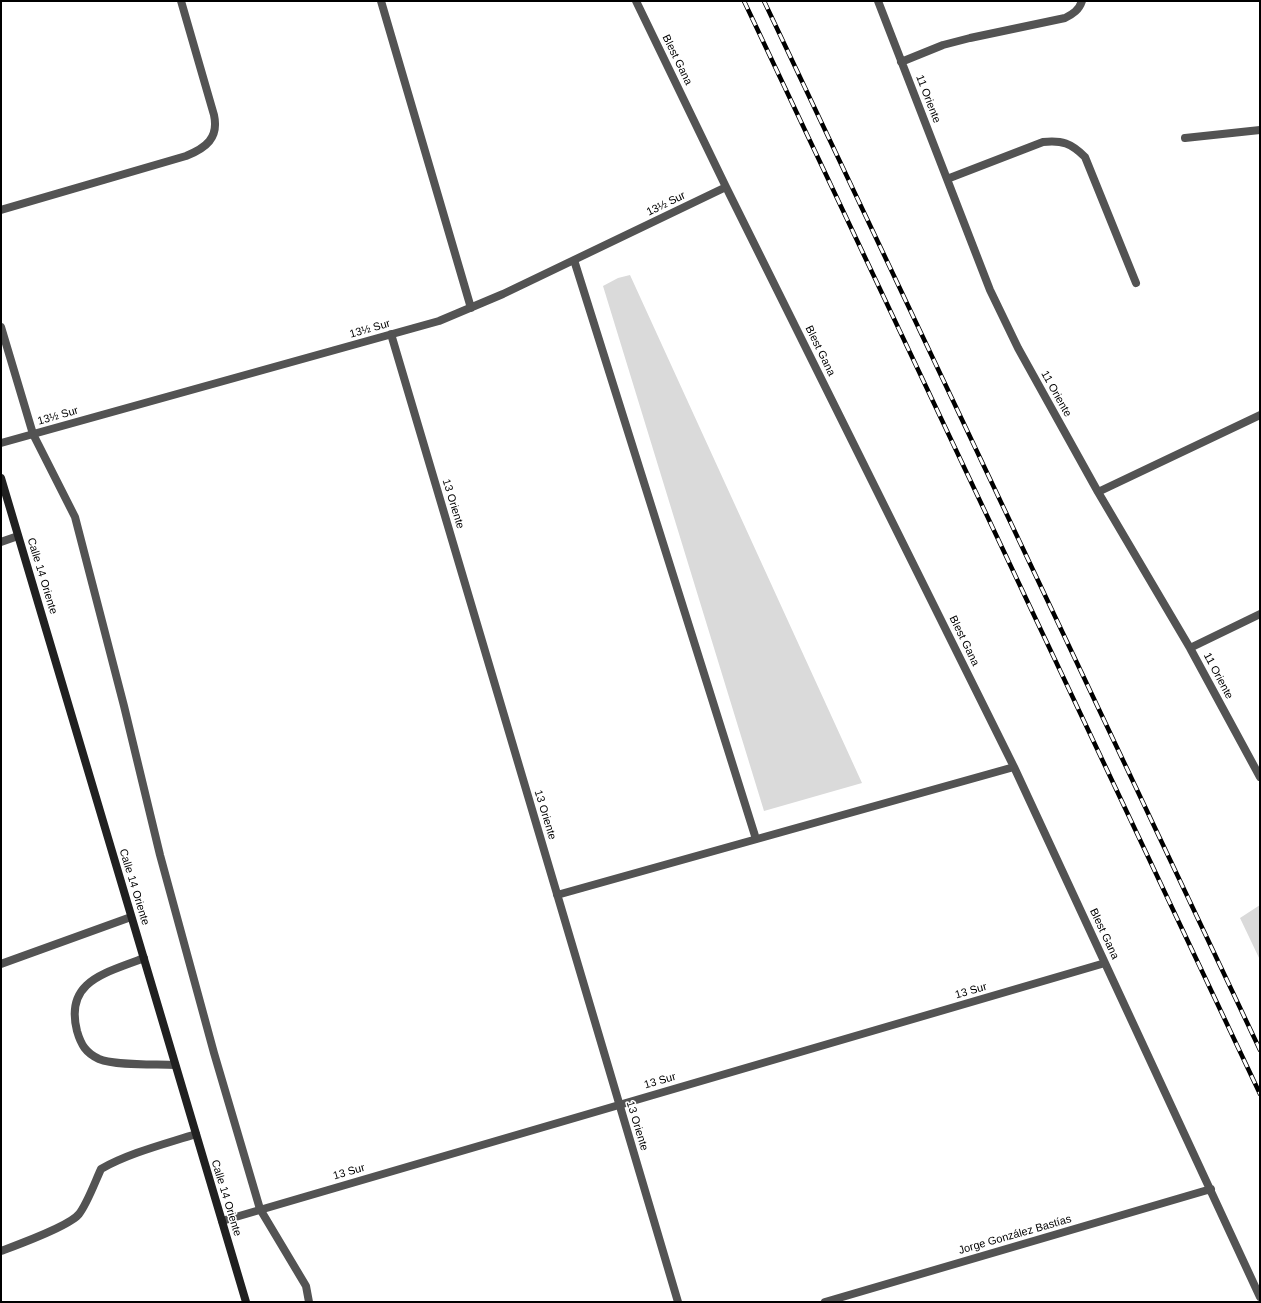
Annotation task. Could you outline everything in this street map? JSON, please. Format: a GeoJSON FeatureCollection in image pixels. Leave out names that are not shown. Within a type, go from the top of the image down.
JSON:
{"type":"FeatureCollection","features":[{"type":"Feature","properties":{"kind":"main road","name":"Calle 14 Oriente"},"geometry":{"type":"LineString","coordinates":[[1,478],[246,1302]]}},
{"type":"Feature","properties":{"kind":"street"},"geometry":{"type":"LineString","coordinates":[[1,210],[186,156],[203,148],[209,142],[215,129],[216,122],[181,1]]}},
{"type":"Feature","properties":{"kind":"street"},"geometry":{"type":"LineString","coordinates":[[380,1],[471,308]]}},
{"type":"Feature","properties":{"kind":"street","name":"Blest Gana"},"geometry":{"type":"LineString","coordinates":[[636,1],[726,187],[1014,767],[1260,1297]]}},
{"type":"Feature","properties":{"kind":"street","name":"11 Oriente"},"geometry":{"type":"LineString","coordinates":[[878,1],[990,290],[1018,348],[1098,492],[1190,648],[1260,777]]}},
{"type":"Feature","properties":{"kind":"street"},"geometry":{"type":"LineString","coordinates":[[901,62],[944,45],[970,38],[1065,18],[1073,14],[1080,7],[1082,1]]}},
{"type":"Feature","properties":{"kind":"street"},"geometry":{"type":"LineString","coordinates":[[1185,138],[1260,130]]}},
{"type":"Feature","properties":{"kind":"street"},"geometry":{"type":"LineString","coordinates":[[947,179],[1043,142],[1065,142],[1076,148],[1084,157],[1136,283]]}},
{"type":"Feature","properties":{"kind":"street","name":"13½ Sur"},"geometry":{"type":"LineString","coordinates":[[1,443],[439,321],[471,308],[574,260],[726,187]]}},
{"type":"Feature","properties":{"kind":"street"},"geometry":{"type":"LineString","coordinates":[[574,260],[756,839]]}},
{"type":"Feature","properties":{"kind":"street"},"geometry":{"type":"LineString","coordinates":[[1,327],[33,434],[75,516],[124,706],[160,855],[214,1053],[260,1209],[306,1286],[310,1302]]}},
{"type":"Feature","properties":{"kind":"street","name":"13 Oriente"},"geometry":{"type":"LineString","coordinates":[[391,334],[678,1302]]}},
{"type":"Feature","properties":{"kind":"street"},"geometry":{"type":"LineString","coordinates":[[1098,492],[1260,415]]}},
{"type":"Feature","properties":{"kind":"street"},"geometry":{"type":"LineString","coordinates":[[1,542],[18,536]]}},
{"type":"Feature","properties":{"kind":"street"},"geometry":{"type":"LineString","coordinates":[[1190,648],[1260,614]]}},
{"type":"Feature","properties":{"kind":"street"},"geometry":{"type":"LineString","coordinates":[[557,896],[1014,767]]}},
{"type":"Feature","properties":{"kind":"street"},"geometry":{"type":"LineString","coordinates":[[1,964],[131,917]]}},
{"type":"Feature","properties":{"kind":"street"},"geometry":{"type":"LineString","coordinates":[[144,958],[96,977],[89,982],[80,992],[74,1006],[74,1021],[80,1041],[87,1053],[100,1059],[124,1063],[176,1065]]}},
{"type":"Feature","properties":{"kind":"street","name":"13 Sur"},"geometry":{"type":"LineString","coordinates":[[222,1221],[1105,963]]}},
{"type":"Feature","properties":{"kind":"street"},"geometry":{"type":"LineString","coordinates":[[1,1251],[21,1244],[65,1224],[79,1215],[101,1169],[149,1149],[196,1134]]}},
{"type":"Feature","properties":{"kind":"street","name":"Jorge González Bastías"},"geometry":{"type":"LineString","coordinates":[[825,1302],[1211,1189]]}},
{"type":"Feature","properties":{"kind":"shaded area"},"geometry":{"type":"Polygon","coordinates":[[[630,275],[862,783],[764,811],[603,286],[618,278],[630,275]]]}},
{"type":"Feature","properties":{"kind":"shaded area"},"geometry":{"type":"Polygon","coordinates":[[[1260,905],[1260,960],[1240,918],[1260,905]]]}},
{"type":"Feature","properties":{"kind":"railway"},"geometry":{"type":"LineString","coordinates":[[744,1],[1260,1094]]}},
{"type":"Feature","properties":{"kind":"railway"},"geometry":{"type":"LineString","coordinates":[[764,1],[1260,1050]]}}]}
